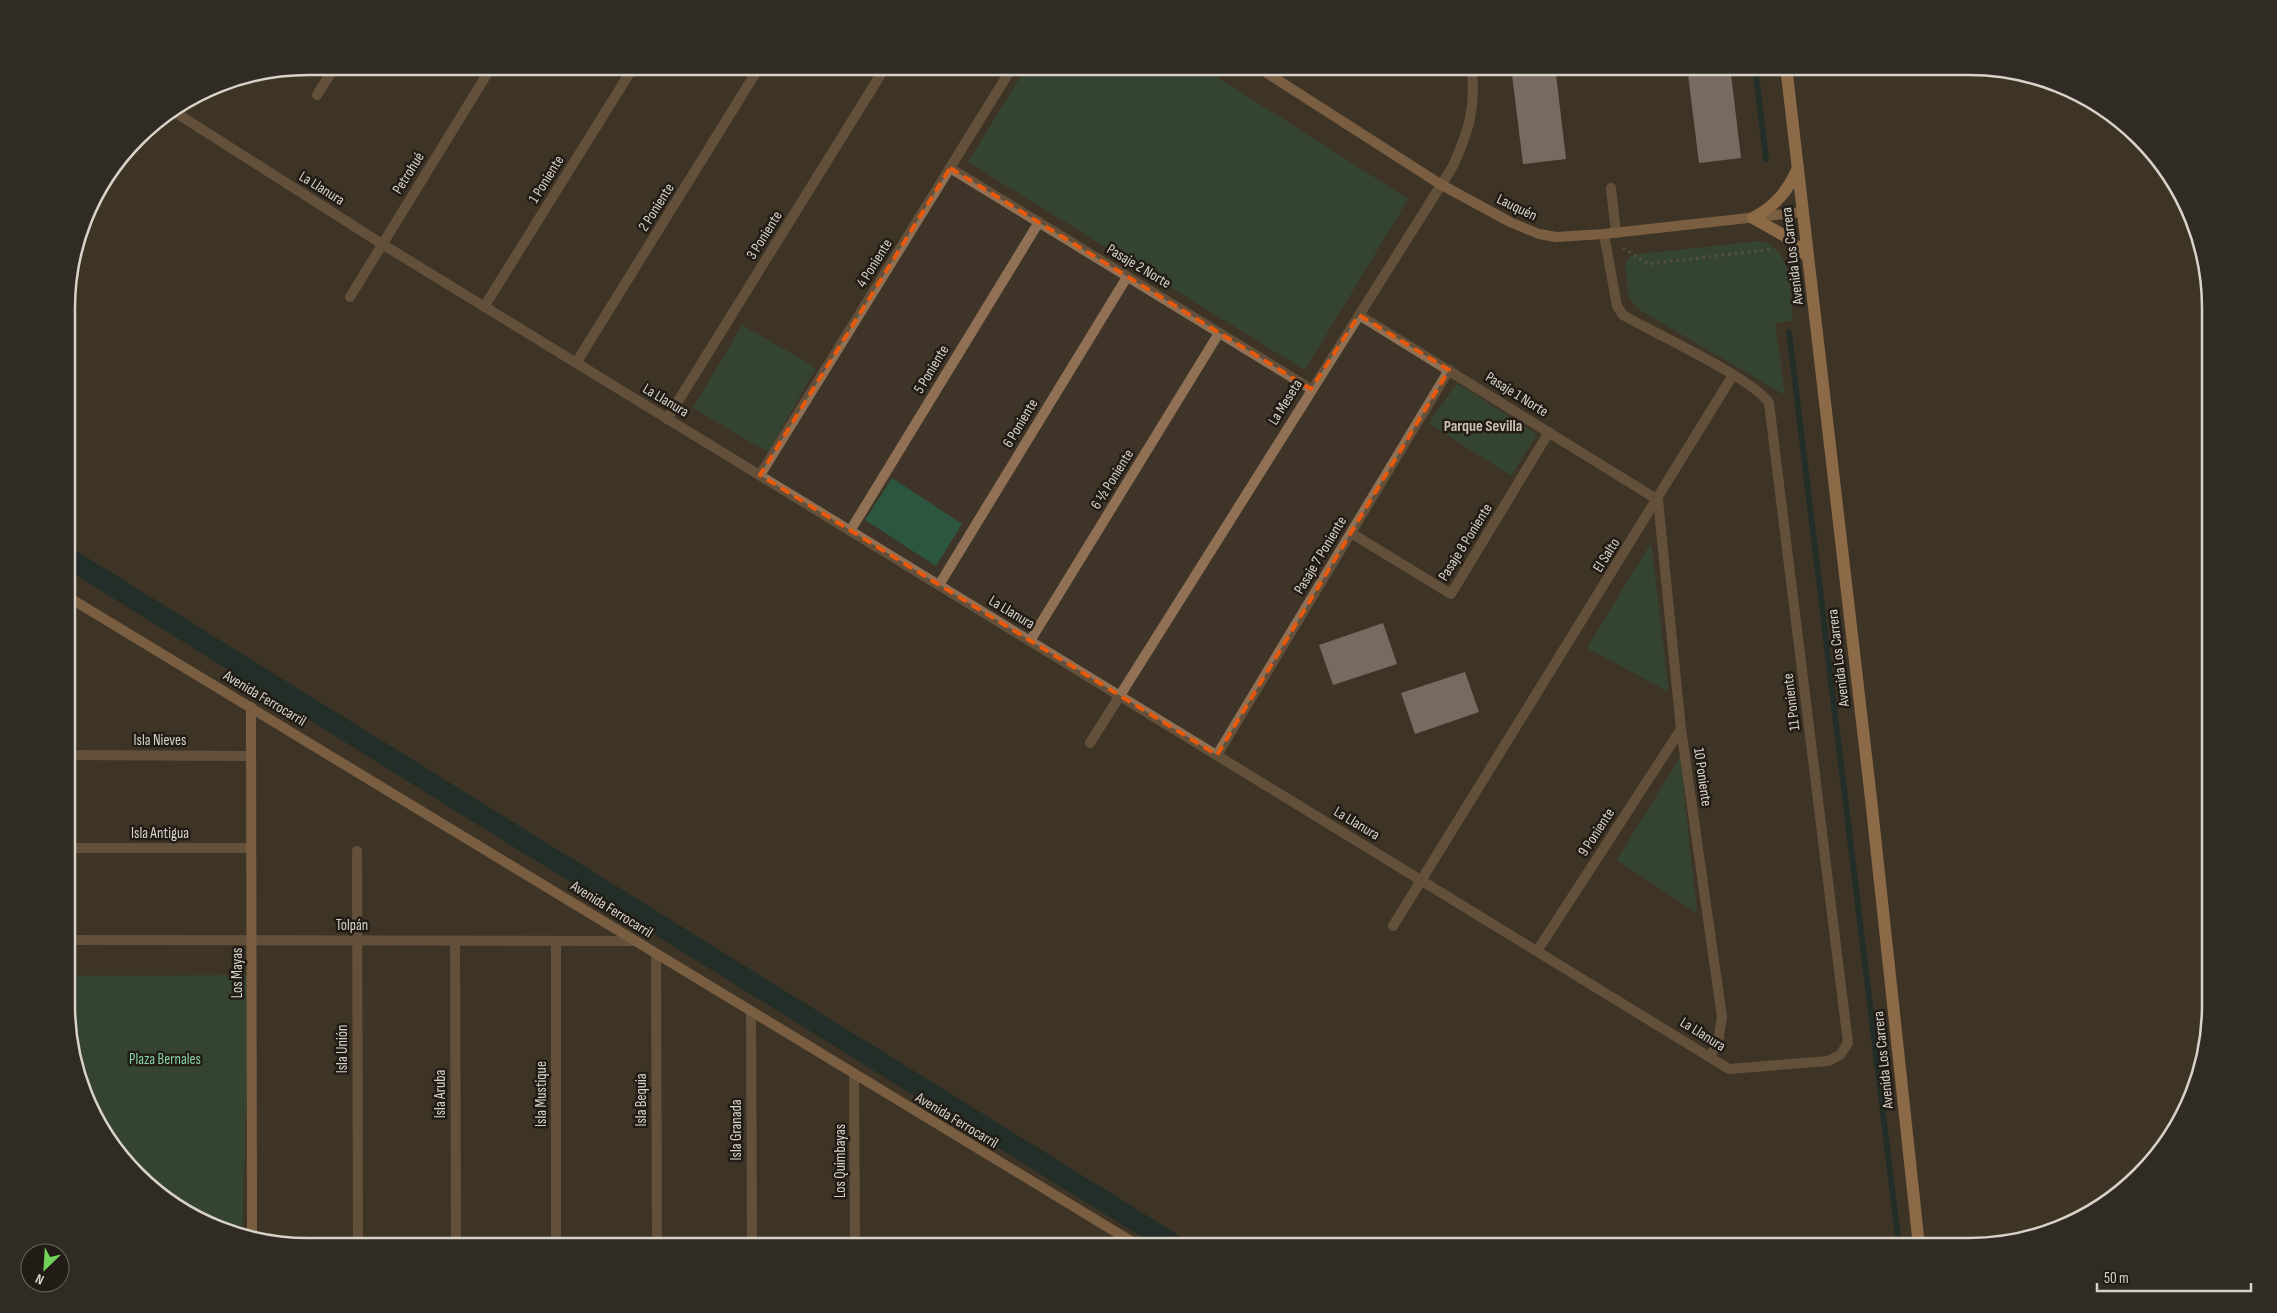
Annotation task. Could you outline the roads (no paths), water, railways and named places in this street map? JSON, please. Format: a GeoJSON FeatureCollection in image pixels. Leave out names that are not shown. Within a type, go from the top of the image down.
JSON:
{"type":"FeatureCollection","features":[{"type":"Feature","properties":{"kind":"main road","name":"Avenida Los Carrera"},"geometry":{"type":"LineString","coordinates":[[1787,75],[1871,799],[1918,1238]]}},
{"type":"Feature","properties":{"kind":"main road"},"geometry":{"type":"LineString","coordinates":[[1753,218],[1775,204],[1784,194],[1798,168]]}},
{"type":"Feature","properties":{"kind":"main road"},"geometry":{"type":"LineString","coordinates":[[1753,218],[1770,226],[1797,246],[1808,257]]}},
{"type":"Feature","properties":{"kind":"street"},"geometry":{"type":"LineString","coordinates":[[317,95],[329,75]]}},
{"type":"Feature","properties":{"kind":"street","name":"Petrohué"},"geometry":{"type":"LineString","coordinates":[[350,297],[486,75]]}},
{"type":"Feature","properties":{"kind":"street","name":"1 Poniente"},"geometry":{"type":"LineString","coordinates":[[484,307],[628,75]]}},
{"type":"Feature","properties":{"kind":"street","name":"2 Poniente"},"geometry":{"type":"LineString","coordinates":[[576,363],[754,75]]}},
{"type":"Feature","properties":{"kind":"street","name":"3 Poniente"},"geometry":{"type":"LineString","coordinates":[[667,419],[880,75]]}},
{"type":"Feature","properties":{"kind":"street","name":"4 Poniente"},"geometry":{"type":"LineString","coordinates":[[760,475],[1007,75]]}},
{"type":"Feature","properties":{"kind":"street","name":"Lauquén"},"geometry":{"type":"LineString","coordinates":[[1270,75],[1440,184],[1510,222],[1539,234],[1564,237],[1604,234],[1803,212]]}},
{"type":"Feature","properties":{"kind":"street","name":"La Meseta"},"geometry":{"type":"LineString","coordinates":[[1090,743],[1359,315],[1462,146],[1469,126],[1474,89],[1472,75]]}},
{"type":"Feature","properties":{"kind":"street","name":"La Llanura"},"geometry":{"type":"LineString","coordinates":[[178,114],[484,307],[1730,1069],[1828,1061],[1840,1056],[1848,1044]]}},
{"type":"Feature","properties":{"kind":"street","name":"Pasaje 2 Norte"},"geometry":{"type":"LineString","coordinates":[[950,168],[1311,389]]}},
{"type":"Feature","properties":{"kind":"street"},"geometry":{"type":"LineString","coordinates":[[1611,188],[1616,233]]}},
{"type":"Feature","properties":{"kind":"street","name":"5 Poniente"},"geometry":{"type":"LineString","coordinates":[[850,530],[1038,222]]}},
{"type":"Feature","properties":{"kind":"street"},"geometry":{"type":"LineString","coordinates":[[1604,234],[1617,306],[1624,315],[1733,376]]}},
{"type":"Feature","properties":{"kind":"street","name":"6 Poniente"},"geometry":{"type":"LineString","coordinates":[[939,585],[1127,276]]}},
{"type":"Feature","properties":{"kind":"street","name":"Pasaje 1 Norte"},"geometry":{"type":"LineString","coordinates":[[1359,315],[1658,500]]}},
{"type":"Feature","properties":{"kind":"street","name":"6 ½ Poniente"},"geometry":{"type":"LineString","coordinates":[[1030,641],[1219,333]]}},
{"type":"Feature","properties":{"kind":"street","name":"Pasaje 7 Poniente"},"geometry":{"type":"LineString","coordinates":[[1217,755],[1449,370]]}},
{"type":"Feature","properties":{"kind":"street","name":"El Salto"},"geometry":{"type":"LineString","coordinates":[[1393,926],[1733,376]]}},
{"type":"Feature","properties":{"kind":"street","name":"11 Poniente"},"geometry":{"type":"LineString","coordinates":[[1733,376],[1762,394],[1769,403],[1848,1044]]}},
{"type":"Feature","properties":{"kind":"street","name":"Pasaje 8 Poniente"},"geometry":{"type":"LineString","coordinates":[[1351,533],[1451,594],[1549,432]]}},
{"type":"Feature","properties":{"kind":"street","name":"10 Poniente"},"geometry":{"type":"LineString","coordinates":[[1658,500],[1681,729],[1722,1017],[1718,1042],[1710,1057]]}},
{"type":"Feature","properties":{"kind":"street","name":"Avenida Ferrocarril"},"geometry":{"type":"LineString","coordinates":[[75,601],[636,941],[854,1076],[1126,1238]]}},
{"type":"Feature","properties":{"kind":"street","name":"Los Mayas"},"geometry":{"type":"LineString","coordinates":[[251,707],[252,1231]]}},
{"type":"Feature","properties":{"kind":"street","name":"9 Poniente"},"geometry":{"type":"LineString","coordinates":[[1537,951],[1681,729]]}},
{"type":"Feature","properties":{"kind":"street","name":"Isla Nieves"},"geometry":{"type":"LineString","coordinates":[[75,755],[251,756]]}},
{"type":"Feature","properties":{"kind":"street","name":"Isla Antigua"},"geometry":{"type":"LineString","coordinates":[[75,848],[251,848]]}},
{"type":"Feature","properties":{"kind":"street","name":"Isla Unión"},"geometry":{"type":"LineString","coordinates":[[357,851],[358,1238]]}},
{"type":"Feature","properties":{"kind":"street","name":"Tolpán"},"geometry":{"type":"LineString","coordinates":[[75,940],[636,941]]}},
{"type":"Feature","properties":{"kind":"street","name":"Isla Aruba"},"geometry":{"type":"LineString","coordinates":[[455,941],[456,1238]]}},
{"type":"Feature","properties":{"kind":"street","name":"Isla Mustique"},"geometry":{"type":"LineString","coordinates":[[556,941],[556,1238]]}},
{"type":"Feature","properties":{"kind":"street","name":"Isla Bequia"},"geometry":{"type":"LineString","coordinates":[[656,954],[657,1238]]}},
{"type":"Feature","properties":{"kind":"street","name":"Isla Granada"},"geometry":{"type":"LineString","coordinates":[[751,1012],[752,1238]]}},
{"type":"Feature","properties":{"kind":"street","name":"Los Quimbayas"},"geometry":{"type":"LineString","coordinates":[[854,1076],[855,1238]]}},
{"type":"Feature","properties":{"kind":"waterway"},"geometry":{"type":"LineString","coordinates":[[1756,75],[1766,159]]}},
{"type":"Feature","properties":{"kind":"waterway"},"geometry":{"type":"LineString","coordinates":[[1789,332],[1898,1238]]}},
{"type":"Feature","properties":{"kind":"waterway"},"geometry":{"type":"LineString","coordinates":[[75,562],[1163,1238]]}},
{"type":"Feature","properties":{"kind":"district","name":"Parque Sevilla"},"geometry":{"type":"Point","coordinates":[1483,425]}},
{"type":"Feature","properties":{"kind":"park label","name":"Plaza Bernales"},"geometry":{"type":"Point","coordinates":[165,1059]}}]}
